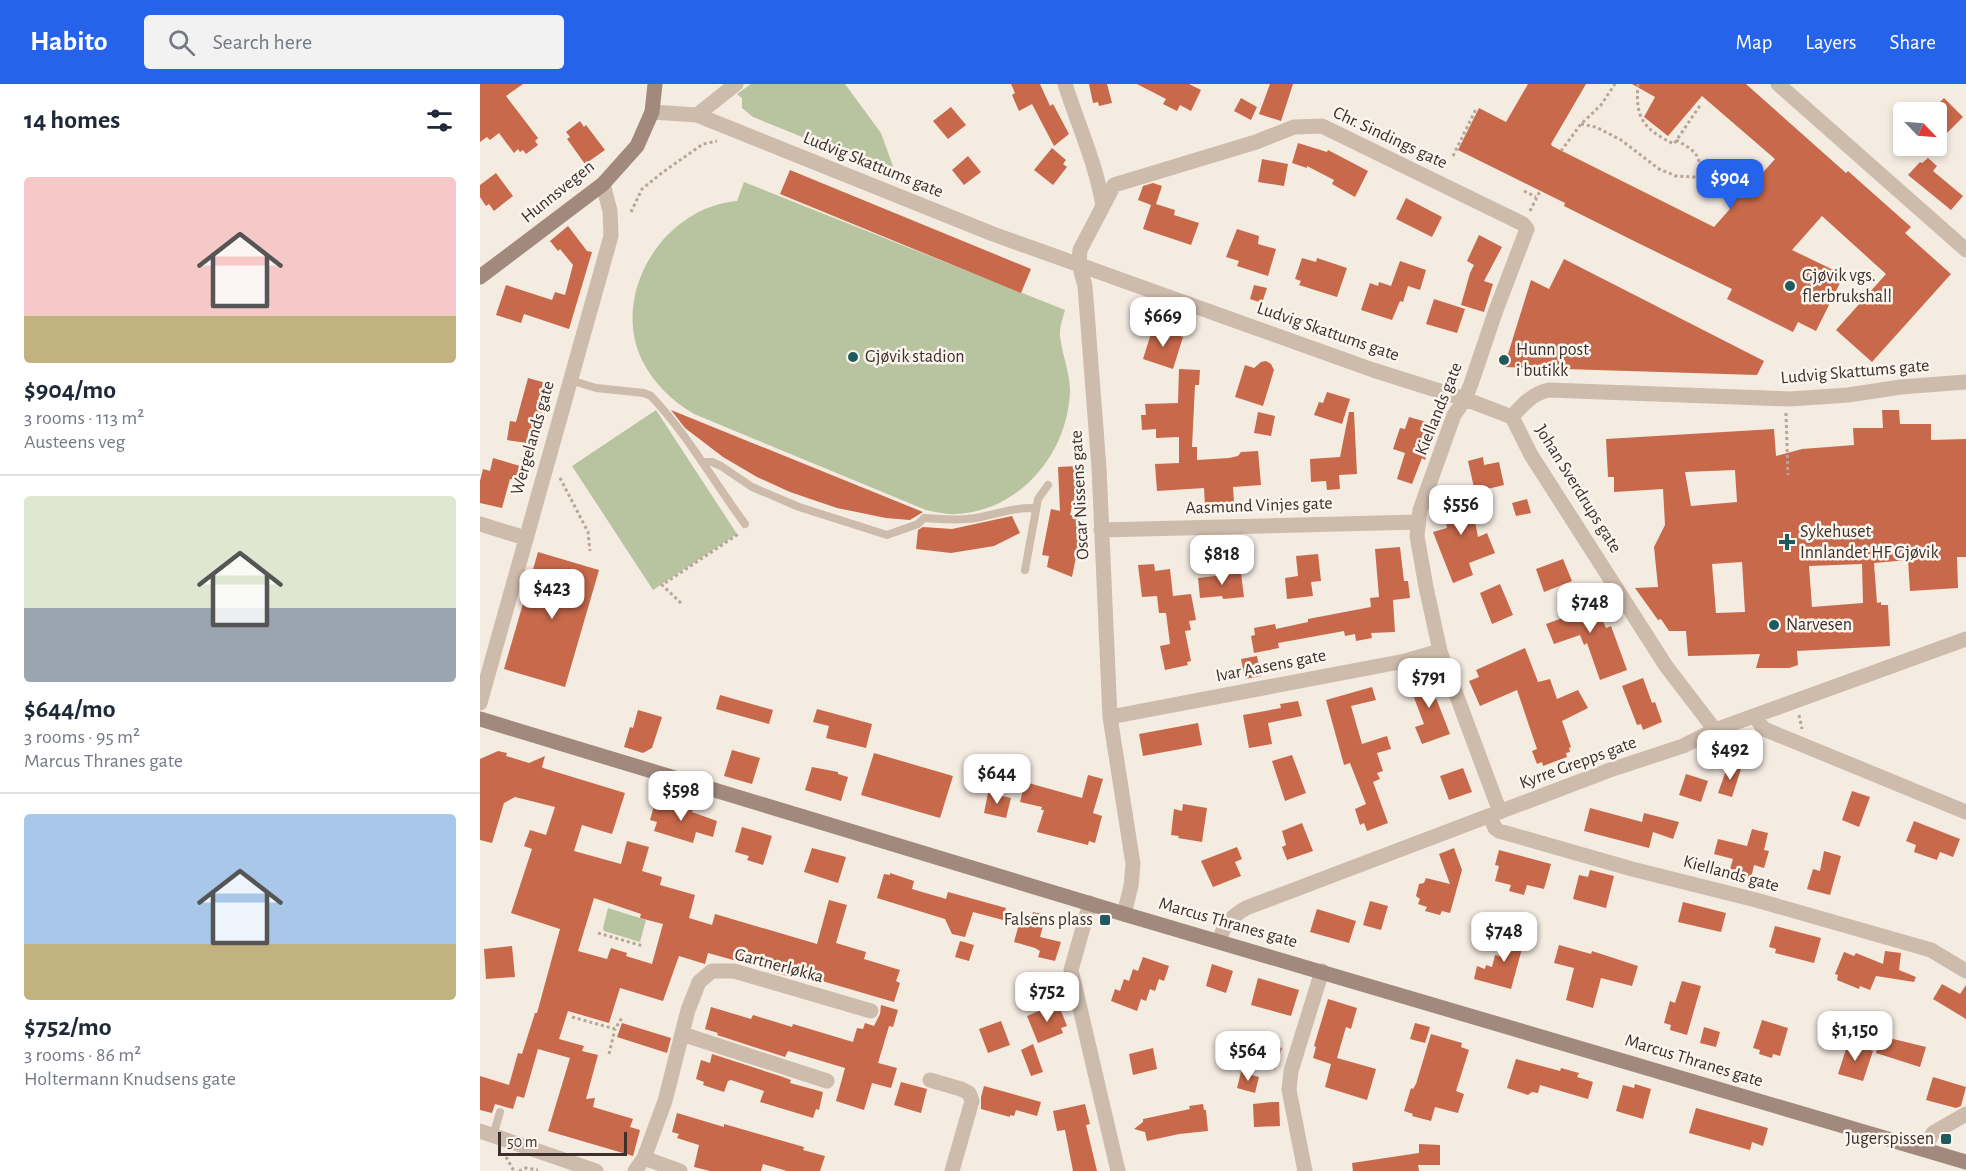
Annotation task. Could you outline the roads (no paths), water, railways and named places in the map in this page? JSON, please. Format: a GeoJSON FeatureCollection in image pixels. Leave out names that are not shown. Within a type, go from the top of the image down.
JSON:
{"type":"FeatureCollection","features":[{"type":"Feature","properties":{"kind":"main road","name":"Hunnsvegen"},"geometry":{"type":"LineString","coordinates":[[480,277],[603,184],[637,146],[652,112],[655,84]]}},
{"type":"Feature","properties":{"kind":"main road","name":"Marcus Thranes gate"},"geometry":{"type":"LineString","coordinates":[[480,719],[1124,914],[1966,1161]]}},
{"type":"Feature","properties":{"kind":"street"},"geometry":{"type":"LineString","coordinates":[[652,112],[697,115],[736,84]]}},
{"type":"Feature","properties":{"kind":"street"},"geometry":{"type":"LineString","coordinates":[[1065,84],[1087,144],[1103,206]]}},
{"type":"Feature","properties":{"kind":"street"},"geometry":{"type":"LineString","coordinates":[[1778,84],[1966,250]]}},
{"type":"Feature","properties":{"kind":"street","name":"Ludvig Skattums gate"},"geometry":{"type":"LineString","coordinates":[[697,115],[993,234],[1373,370],[1465,399],[1512,417],[1522,405],[1540,392],[1549,390],[1790,399],[1966,382]]}},
{"type":"Feature","properties":{"kind":"street","name":"Chr. Sindings gate"},"geometry":{"type":"LineString","coordinates":[[1103,206],[1114,185],[1256,142],[1294,127],[1322,126],[1525,226]]}},
{"type":"Feature","properties":{"kind":"street","name":"Wergelands gate"},"geometry":{"type":"LineString","coordinates":[[480,703],[611,236],[610,211],[603,184]]}},
{"type":"Feature","properties":{"kind":"street","name":"Oscar Nissens gate"},"geometry":{"type":"LineString","coordinates":[[1103,206],[1080,250],[1079,264],[1085,286],[1090,345],[1110,717],[1132,864],[1131,886],[1124,914]]}},
{"type":"Feature","properties":{"kind":"street","name":"Kiellands gate"},"geometry":{"type":"LineString","coordinates":[[1525,226],[1465,399],[1454,415],[1420,510],[1417,536],[1440,651],[1495,814],[1495,828],[1632,869],[1756,900],[1931,950],[1966,971]]}},
{"type":"Feature","properties":{"kind":"street","name":"Johan Sverdrups gate"},"geometry":{"type":"LineString","coordinates":[[1512,417],[1532,455],[1666,666],[1715,730]]}},
{"type":"Feature","properties":{"kind":"street","name":"Aasmund Vinjes gate"},"geometry":{"type":"LineString","coordinates":[[1101,530],[1418,522]]}},
{"type":"Feature","properties":{"kind":"street"},"geometry":{"type":"LineString","coordinates":[[480,524],[525,538]]}},
{"type":"Feature","properties":{"kind":"street","name":"Kyrre Grepps gate"},"geometry":{"type":"LineString","coordinates":[[1219,940],[1227,921],[1246,908],[1610,770],[1683,746],[1715,730],[1966,639]]}},
{"type":"Feature","properties":{"kind":"street","name":"Ivar Aasens gate"},"geometry":{"type":"LineString","coordinates":[[1110,717],[1405,661],[1440,651]]}},
{"type":"Feature","properties":{"kind":"street"},"geometry":{"type":"LineString","coordinates":[[1754,716],[1764,729],[1966,812]]}},
{"type":"Feature","properties":{"kind":"street"},"geometry":{"type":"LineString","coordinates":[[1090,903],[1071,970],[1118,1171]]}},
{"type":"Feature","properties":{"kind":"street","name":"Gartnerløkka"},"geometry":{"type":"LineString","coordinates":[[640,1165],[665,1101],[682,1034],[699,982],[712,971],[734,971],[871,1011]]}},
{"type":"Feature","properties":{"kind":"street"},"geometry":{"type":"LineString","coordinates":[[1305,1171],[1289,1090],[1291,1071],[1322,971]]}},
{"type":"Feature","properties":{"kind":"street"},"geometry":{"type":"LineString","coordinates":[[682,1034],[827,1080]]}},
{"type":"Feature","properties":{"kind":"street"},"geometry":{"type":"LineString","coordinates":[[930,1080],[969,1093],[972,1101],[952,1171]]}},
{"type":"Feature","properties":{"kind":"street"},"geometry":{"type":"LineString","coordinates":[[1926,1150],[1933,1133],[1966,1114]]}},
{"type":"Feature","properties":{"kind":"street"},"geometry":{"type":"LineString","coordinates":[[486,1133],[596,1171]]}},
{"type":"Feature","properties":{"kind":"street"},"geometry":{"type":"LineString","coordinates":[[640,1165],[680,1171]]}},
{"type":"Feature","properties":{"kind":"lane"},"geometry":{"type":"LineString","coordinates":[[570,380],[596,388],[644,393],[651,396],[685,436],[724,497],[745,524]]}},
{"type":"Feature","properties":{"kind":"lane"},"geometry":{"type":"LineString","coordinates":[[702,462],[721,465],[752,487],[799,507],[887,535],[918,524],[924,518],[959,520],[1010,509],[1036,508]]}},
{"type":"Feature","properties":{"kind":"lane"},"geometry":{"type":"LineString","coordinates":[[1025,570],[1038,499],[1048,485]]}},
{"type":"Feature","properties":{"kind":"lane"},"geometry":{"type":"LineString","coordinates":[[486,1133],[500,1112]]}},
{"type":"Feature","properties":{"kind":"place","name":"Gjøvik vgs. flerbrukshall"},"geometry":{"type":"Point","coordinates":[1790,286]}},
{"type":"Feature","properties":{"kind":"place","name":"Gjøvik stadion"},"geometry":{"type":"Point","coordinates":[853,357]}},
{"type":"Feature","properties":{"kind":"place","name":"Hunn post i butikk"},"geometry":{"type":"Point","coordinates":[1504,360]}},
{"type":"Feature","properties":{"kind":"place","name":"Sykehuset Innlandet HF Gjøvik"},"geometry":{"type":"Point","coordinates":[1787,542]}},
{"type":"Feature","properties":{"kind":"place","name":"Narvesen"},"geometry":{"type":"Point","coordinates":[1774,625]}},
{"type":"Feature","properties":{"kind":"place","name":"Falsens plass"},"geometry":{"type":"Point","coordinates":[1105,920]}},
{"type":"Feature","properties":{"kind":"place","name":"Jugerspissen"},"geometry":{"type":"Point","coordinates":[1946,1139]}}]}
